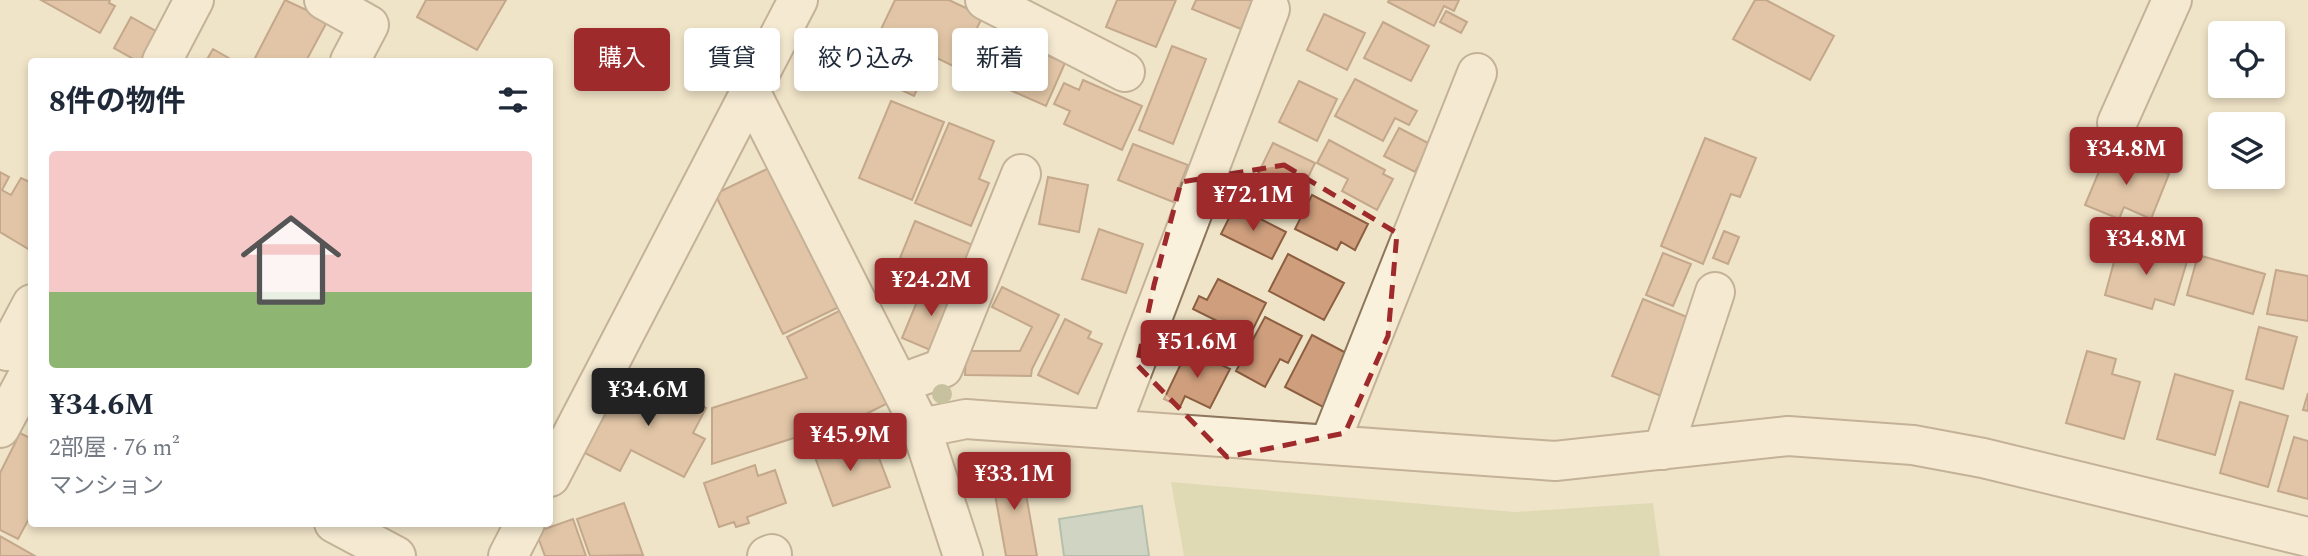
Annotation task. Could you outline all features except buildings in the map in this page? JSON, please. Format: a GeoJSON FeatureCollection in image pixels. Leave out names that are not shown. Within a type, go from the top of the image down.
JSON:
{"type":"FeatureCollection","features":[{"type":"Feature","properties":{"kind":"street"},"geometry":{"type":"LineString","coordinates":[[164,58],[194,0]]}},
{"type":"Feature","properties":{"kind":"street"},"geometry":{"type":"LineString","coordinates":[[324,0],[369,26],[352,58]]}},
{"type":"Feature","properties":{"kind":"street"},"geometry":{"type":"LineString","coordinates":[[553,471],[798,0]]}},
{"type":"Feature","properties":{"kind":"street"},"geometry":{"type":"LineString","coordinates":[[985,0],[1125,72]]}},
{"type":"Feature","properties":{"kind":"street"},"geometry":{"type":"LineString","coordinates":[[2117,123],[2172,0]]}},
{"type":"Feature","properties":{"kind":"street"},"geometry":{"type":"LineString","coordinates":[[1110,429],[1270,9]]}},
{"type":"Feature","properties":{"kind":"street"},"geometry":{"type":"LineString","coordinates":[[1329,445],[1477,74]]}},
{"type":"Feature","properties":{"kind":"street"},"geometry":{"type":"LineString","coordinates":[[751,93],[921,428],[963,556]]}},
{"type":"Feature","properties":{"kind":"street"},"geometry":{"type":"LineString","coordinates":[[899,384],[943,368],[1021,174]]}},
{"type":"Feature","properties":{"kind":"street"},"geometry":{"type":"LineString","coordinates":[[1663,450],[1715,292]]}},
{"type":"Feature","properties":{"kind":"street"},"geometry":{"type":"LineString","coordinates":[[0,428],[28,318]]}},
{"type":"Feature","properties":{"kind":"street"},"geometry":{"type":"LineString","coordinates":[[921,428],[966,419],[1555,461],[1788,436],[1913,445],[1983,458],[2308,537]]}},
{"type":"Feature","properties":{"kind":"street"},"geometry":{"type":"LineString","coordinates":[[342,527],[396,556]]}},
{"type":"Feature","properties":{"kind":"street"},"geometry":{"type":"LineString","coordinates":[[508,556],[523,527]]}},
{"type":"Feature","properties":{"kind":"highlighted area"},"geometry":{"type":"Polygon","coordinates":[[[1284,165],[1397,233],[1388,336],[1345,433],[1227,457],[1137,365],[1154,285],[1181,182],[1284,165]]]}},
{"type":"Feature","properties":{"kind":"green space"},"geometry":{"type":"Polygon","coordinates":[[[1171,482],[1515,512],[1653,503],[1660,556],[1184,556],[1171,482]]]}},
{"type":"Feature","properties":{"kind":"water"},"geometry":{"type":"Polygon","coordinates":[[[1142,506],[1149,556],[1064,556],[1059,519],[1142,506]]]}}]}
